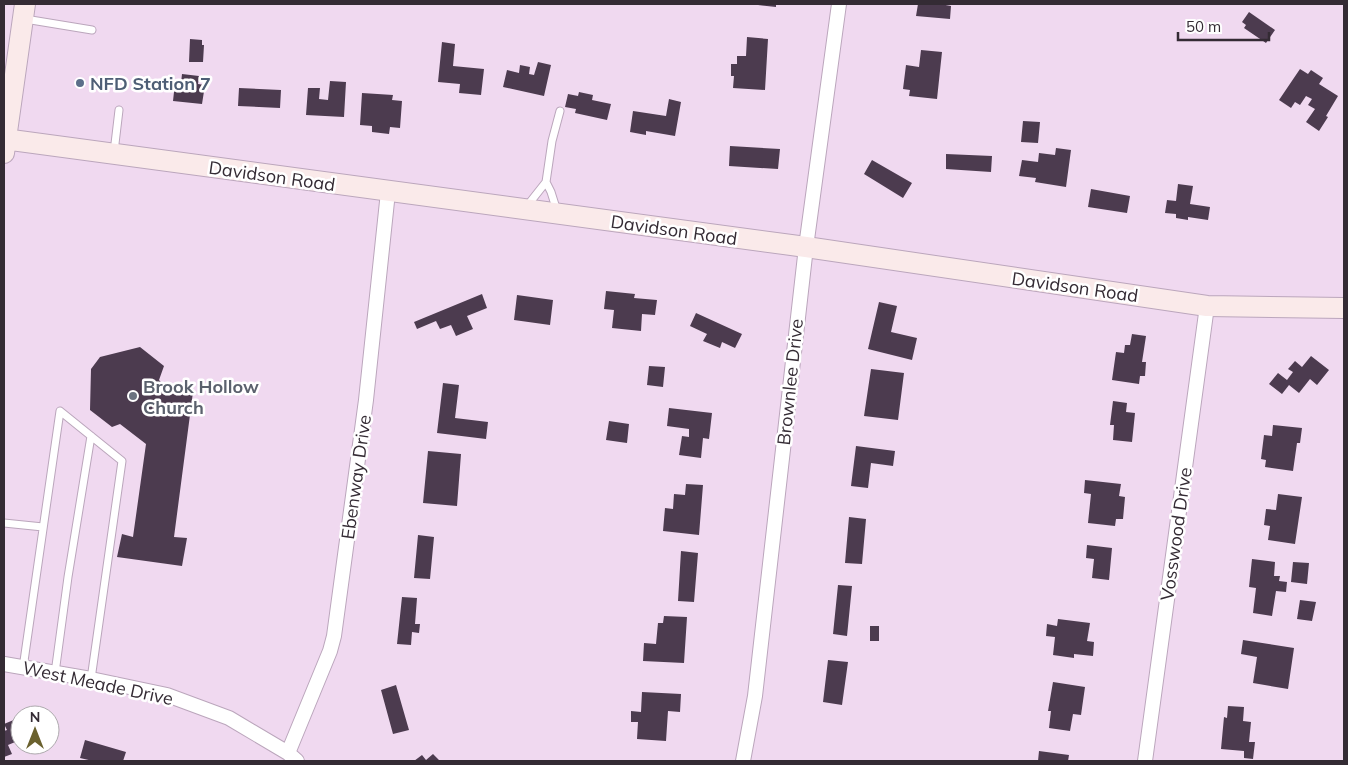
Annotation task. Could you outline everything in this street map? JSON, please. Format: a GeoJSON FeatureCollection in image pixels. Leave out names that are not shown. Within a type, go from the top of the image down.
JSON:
{"type":"FeatureCollection","features":[{"type":"Feature","properties":{"kind":"street","name":"Brownlee Drive"},"geometry":{"type":"LineString","coordinates":[[743,761],[755,696],[806,247],[839,4]]}},
{"type":"Feature","properties":{"kind":"street"},"geometry":{"type":"LineString","coordinates":[[4,144],[24,11]]}},
{"type":"Feature","properties":{"kind":"street","name":"Davidson Road"},"geometry":{"type":"LineString","coordinates":[[4,144],[114,154],[806,247],[1206,306],[1344,308]]}},
{"type":"Feature","properties":{"kind":"street","name":"Ebenway Drive"},"geometry":{"type":"LineString","coordinates":[[293,757],[334,636],[366,400],[388,192]]}},
{"type":"Feature","properties":{"kind":"street","name":"Vosswood Drive"},"geometry":{"type":"LineString","coordinates":[[1145,761],[1206,306]]}},
{"type":"Feature","properties":{"kind":"street","name":"West Meade Drive"},"geometry":{"type":"LineString","coordinates":[[4,664],[91,679],[167,695],[229,718],[293,757]]}},
{"type":"Feature","properties":{"kind":"lane"},"geometry":{"type":"LineString","coordinates":[[24,11],[92,30]]}},
{"type":"Feature","properties":{"kind":"lane"},"geometry":{"type":"LineString","coordinates":[[114,154],[119,110]]}},
{"type":"Feature","properties":{"kind":"lane"},"geometry":{"type":"LineString","coordinates":[[524,210],[546,182],[552,141],[560,110]]}},
{"type":"Feature","properties":{"kind":"lane"},"geometry":{"type":"LineString","coordinates":[[546,182],[552,192],[558,215]]}},
{"type":"Feature","properties":{"kind":"lane"},"geometry":{"type":"LineString","coordinates":[[23,668],[60,411],[122,461],[91,679]]}},
{"type":"Feature","properties":{"kind":"lane"},"geometry":{"type":"LineString","coordinates":[[55,673],[90,436]]}},
{"type":"Feature","properties":{"kind":"lane"},"geometry":{"type":"LineString","coordinates":[[4,523],[43,527]]}},
{"type":"Feature","properties":{"kind":"building"},"geometry":{"type":"Polygon","coordinates":[[[776,4],[776,7],[758,5],[776,4]]]}},
{"type":"Feature","properties":{"kind":"building"},"geometry":{"type":"Polygon","coordinates":[[[918,4],[951,6],[950,19],[916,16],[918,4]]]}},
{"type":"Feature","properties":{"kind":"building"},"geometry":{"type":"Polygon","coordinates":[[[1249,12],[1275,30],[1266,43],[1244,28],[1246,25],[1242,22],[1249,12]]]}},
{"type":"Feature","properties":{"kind":"building"},"geometry":{"type":"Polygon","coordinates":[[[747,37],[768,39],[765,90],[733,88],[734,76],[731,76],[731,64],[737,64],[737,56],[746,56],[747,37]]]}},
{"type":"Feature","properties":{"kind":"building"},"geometry":{"type":"Polygon","coordinates":[[[190,39],[202,40],[202,45],[204,45],[203,62],[189,62],[190,39]]]}},
{"type":"Feature","properties":{"kind":"building"},"geometry":{"type":"Polygon","coordinates":[[[442,42],[455,44],[453,66],[484,69],[481,95],[459,93],[460,84],[438,82],[442,42]]]}},
{"type":"Feature","properties":{"kind":"building"},"geometry":{"type":"Polygon","coordinates":[[[921,50],[942,52],[937,99],[909,96],[910,90],[903,89],[906,65],[919,67],[921,50]]]}},
{"type":"Feature","properties":{"kind":"building"},"geometry":{"type":"Polygon","coordinates":[[[538,62],[551,65],[544,96],[503,87],[507,70],[519,73],[520,65],[530,67],[529,74],[534,75],[538,62]]]}},
{"type":"Feature","properties":{"kind":"building"},"geometry":{"type":"Polygon","coordinates":[[[1300,69],[1308,74],[1311,70],[1323,78],[1319,84],[1338,96],[1319,131],[1306,122],[1315,109],[1308,105],[1312,99],[1306,96],[1300,105],[1295,102],[1291,108],[1279,100],[1300,69]]]}},
{"type":"Feature","properties":{"kind":"building"},"geometry":{"type":"Polygon","coordinates":[[[182,74],[199,76],[198,84],[205,85],[202,104],[173,101],[175,83],[181,83],[182,74]]]}},
{"type":"Feature","properties":{"kind":"building"},"geometry":{"type":"Polygon","coordinates":[[[330,81],[346,82],[344,117],[306,115],[308,88],[320,88],[319,99],[328,100],[330,81]]]}},
{"type":"Feature","properties":{"kind":"building"},"geometry":{"type":"Polygon","coordinates":[[[239,88],[281,90],[280,108],[238,106],[239,88]]]}},
{"type":"Feature","properties":{"kind":"building"},"geometry":{"type":"Polygon","coordinates":[[[579,92],[593,95],[592,100],[611,104],[607,120],[575,113],[576,109],[565,107],[568,94],[578,96],[579,92]]]}},
{"type":"Feature","properties":{"kind":"building"},"geometry":{"type":"Polygon","coordinates":[[[362,93],[393,95],[392,100],[402,101],[400,128],[390,127],[389,134],[372,132],[372,126],[360,125],[362,93]]]}},
{"type":"Feature","properties":{"kind":"building"},"geometry":{"type":"Polygon","coordinates":[[[669,99],[681,102],[675,136],[646,131],[646,135],[630,132],[633,111],[666,116],[669,99]]]}},
{"type":"Feature","properties":{"kind":"building"},"geometry":{"type":"Polygon","coordinates":[[[1023,121],[1040,122],[1038,143],[1021,142],[1023,121]]]}},
{"type":"Feature","properties":{"kind":"building"},"geometry":{"type":"Polygon","coordinates":[[[730,146],[780,149],[778,169],[729,166],[730,146]]]}},
{"type":"Feature","properties":{"kind":"building"},"geometry":{"type":"Polygon","coordinates":[[[1056,148],[1071,150],[1066,187],[1035,182],[1036,178],[1019,176],[1022,160],[1038,162],[1039,153],[1055,155],[1056,148]]]}},
{"type":"Feature","properties":{"kind":"building"},"geometry":{"type":"Polygon","coordinates":[[[946,154],[992,156],[991,172],[946,169],[946,154]]]}},
{"type":"Feature","properties":{"kind":"building"},"geometry":{"type":"Polygon","coordinates":[[[872,160],[912,183],[903,198],[864,174],[872,160]]]}},
{"type":"Feature","properties":{"kind":"building"},"geometry":{"type":"Polygon","coordinates":[[[1178,184],[1193,186],[1190,204],[1210,207],[1208,220],[1188,217],[1188,220],[1176,218],[1176,214],[1165,213],[1167,200],[1176,201],[1178,184]]]}},
{"type":"Feature","properties":{"kind":"building"},"geometry":{"type":"Polygon","coordinates":[[[1091,189],[1130,196],[1127,213],[1088,207],[1091,189]]]}},
{"type":"Feature","properties":{"kind":"building"},"geometry":{"type":"Polygon","coordinates":[[[606,291],[635,294],[634,298],[657,300],[655,315],[642,314],[641,331],[612,328],[614,310],[604,309],[606,291]]]}},
{"type":"Feature","properties":{"kind":"building"},"geometry":{"type":"Polygon","coordinates":[[[482,294],[487,308],[467,316],[473,329],[456,336],[451,325],[440,329],[436,321],[417,329],[414,322],[482,294]]]}},
{"type":"Feature","properties":{"kind":"building"},"geometry":{"type":"Polygon","coordinates":[[[517,295],[553,300],[550,325],[514,320],[517,295]]]}},
{"type":"Feature","properties":{"kind":"building"},"geometry":{"type":"Polygon","coordinates":[[[879,302],[897,306],[891,332],[917,338],[912,360],[868,349],[879,302]]]}},
{"type":"Feature","properties":{"kind":"building"},"geometry":{"type":"Polygon","coordinates":[[[696,313],[742,334],[735,348],[722,342],[720,348],[703,341],[707,334],[690,326],[696,313]]]}},
{"type":"Feature","properties":{"kind":"building"},"geometry":{"type":"Polygon","coordinates":[[[1132,334],[1146,336],[1142,362],[1146,362],[1145,376],[1140,376],[1139,384],[1112,380],[1116,352],[1124,353],[1125,345],[1130,345],[1132,334]]]}},
{"type":"Feature","properties":{"kind":"building"},"geometry":{"type":"Polygon","coordinates":[[[140,347],[164,366],[159,380],[167,389],[193,392],[174,537],[187,538],[182,566],[117,557],[122,534],[133,537],[146,444],[120,424],[112,427],[90,410],[91,369],[100,357],[140,347]]]}},
{"type":"Feature","properties":{"kind":"building"},"geometry":{"type":"Polygon","coordinates":[[[1311,356],[1329,370],[1317,385],[1310,379],[1299,393],[1289,385],[1282,394],[1269,384],[1278,373],[1287,380],[1293,372],[1288,369],[1295,361],[1302,367],[1311,356]]]}},
{"type":"Feature","properties":{"kind":"building"},"geometry":{"type":"Polygon","coordinates":[[[649,366],[665,367],[663,387],[647,385],[649,366]]]}},
{"type":"Feature","properties":{"kind":"building"},"geometry":{"type":"Polygon","coordinates":[[[871,369],[904,373],[898,420],[864,416],[871,369]]]}},
{"type":"Feature","properties":{"kind":"building"},"geometry":{"type":"Polygon","coordinates":[[[443,383],[459,385],[455,418],[488,422],[486,439],[437,433],[443,383]]]}},
{"type":"Feature","properties":{"kind":"building"},"geometry":{"type":"Polygon","coordinates":[[[1113,401],[1127,403],[1126,412],[1135,413],[1132,442],[1113,440],[1114,425],[1110,425],[1113,401]]]}},
{"type":"Feature","properties":{"kind":"building"},"geometry":{"type":"Polygon","coordinates":[[[669,408],[712,413],[709,439],[703,438],[701,458],[679,455],[682,436],[689,437],[689,429],[667,426],[669,408]]]}},
{"type":"Feature","properties":{"kind":"building"},"geometry":{"type":"Polygon","coordinates":[[[609,421],[629,424],[627,443],[606,440],[609,421]]]}},
{"type":"Feature","properties":{"kind":"building"},"geometry":{"type":"Polygon","coordinates":[[[1273,425],[1302,428],[1300,443],[1297,443],[1293,471],[1265,467],[1266,460],[1261,459],[1264,435],[1272,436],[1273,425]]]}},
{"type":"Feature","properties":{"kind":"building"},"geometry":{"type":"Polygon","coordinates":[[[856,446],[895,451],[893,466],[871,463],[868,488],[851,486],[856,446]]]}},
{"type":"Feature","properties":{"kind":"building"},"geometry":{"type":"Polygon","coordinates":[[[428,451],[461,454],[457,506],[423,503],[428,451]]]}},
{"type":"Feature","properties":{"kind":"building"},"geometry":{"type":"Polygon","coordinates":[[[1085,480],[1121,484],[1119,496],[1125,497],[1123,519],[1116,519],[1115,526],[1088,523],[1091,494],[1084,493],[1085,480]]]}},
{"type":"Feature","properties":{"kind":"building"},"geometry":{"type":"Polygon","coordinates":[[[686,484],[703,485],[699,535],[663,531],[665,508],[673,509],[674,494],[685,495],[686,484]]]}},
{"type":"Feature","properties":{"kind":"building"},"geometry":{"type":"Polygon","coordinates":[[[1278,494],[1302,497],[1295,544],[1268,540],[1270,526],[1264,525],[1266,509],[1276,510],[1278,494]]]}},
{"type":"Feature","properties":{"kind":"building"},"geometry":{"type":"Polygon","coordinates":[[[849,517],[866,519],[862,564],[845,563],[849,517]]]}},
{"type":"Feature","properties":{"kind":"building"},"geometry":{"type":"Polygon","coordinates":[[[418,535],[434,537],[430,579],[414,578],[418,535]]]}},
{"type":"Feature","properties":{"kind":"building"},"geometry":{"type":"Polygon","coordinates":[[[1087,545],[1112,548],[1109,580],[1092,578],[1094,559],[1086,558],[1087,545]]]}},
{"type":"Feature","properties":{"kind":"building"},"geometry":{"type":"Polygon","coordinates":[[[681,551],[698,553],[694,602],[678,601],[681,551]]]}},
{"type":"Feature","properties":{"kind":"building"},"geometry":{"type":"Polygon","coordinates":[[[1252,559],[1275,562],[1274,576],[1280,576],[1279,581],[1287,582],[1286,592],[1276,591],[1272,616],[1253,613],[1256,588],[1249,587],[1252,559]]]}},
{"type":"Feature","properties":{"kind":"building"},"geometry":{"type":"Polygon","coordinates":[[[1293,562],[1309,563],[1307,584],[1291,582],[1293,562]]]}},
{"type":"Feature","properties":{"kind":"building"},"geometry":{"type":"Polygon","coordinates":[[[838,585],[852,586],[847,636],[833,634],[838,585]]]}},
{"type":"Feature","properties":{"kind":"building"},"geometry":{"type":"Polygon","coordinates":[[[402,597],[417,598],[415,624],[420,624],[419,633],[412,632],[411,645],[397,644],[402,597]]]}},
{"type":"Feature","properties":{"kind":"building"},"geometry":{"type":"Polygon","coordinates":[[[1300,600],[1316,602],[1312,621],[1297,619],[1300,600]]]}},
{"type":"Feature","properties":{"kind":"building"},"geometry":{"type":"Polygon","coordinates":[[[664,616],[687,617],[684,663],[643,661],[644,643],[656,644],[658,623],[663,623],[664,616]]]}},
{"type":"Feature","properties":{"kind":"building"},"geometry":{"type":"Polygon","coordinates":[[[1058,619],[1090,623],[1087,641],[1094,642],[1093,656],[1074,654],[1074,658],[1053,655],[1055,637],[1046,636],[1047,624],[1057,626],[1058,619]]]}},
{"type":"Feature","properties":{"kind":"building"},"geometry":{"type":"Polygon","coordinates":[[[870,626],[879,626],[879,641],[870,641],[870,626]]]}},
{"type":"Feature","properties":{"kind":"building"},"geometry":{"type":"Polygon","coordinates":[[[1243,640],[1294,648],[1288,689],[1253,683],[1257,657],[1241,654],[1243,640]]]}},
{"type":"Feature","properties":{"kind":"building"},"geometry":{"type":"Polygon","coordinates":[[[828,660],[848,662],[842,705],[823,702],[828,660]]]}},
{"type":"Feature","properties":{"kind":"building"},"geometry":{"type":"Polygon","coordinates":[[[1053,682],[1085,687],[1081,715],[1073,714],[1070,731],[1049,728],[1051,711],[1048,711],[1053,682]]]}},
{"type":"Feature","properties":{"kind":"building"},"geometry":{"type":"Polygon","coordinates":[[[396,685],[409,730],[393,734],[381,690],[396,685]]]}},
{"type":"Feature","properties":{"kind":"building"},"geometry":{"type":"Polygon","coordinates":[[[642,692],[681,694],[680,712],[668,711],[666,741],[637,739],[638,722],[631,722],[631,711],[641,712],[642,692]]]}},
{"type":"Feature","properties":{"kind":"building"},"geometry":{"type":"Polygon","coordinates":[[[1228,706],[1244,707],[1243,721],[1251,722],[1249,742],[1255,742],[1253,759],[1244,758],[1244,751],[1221,749],[1224,717],[1227,718],[1228,706]]]}},
{"type":"Feature","properties":{"kind":"building"},"geometry":{"type":"Polygon","coordinates":[[[10,722],[10,744],[8,745],[10,755],[4,757],[4,731],[7,730],[4,724],[10,722]]]}},
{"type":"Feature","properties":{"kind":"building"},"geometry":{"type":"Polygon","coordinates":[[[85,740],[126,752],[123,761],[93,761],[80,758],[85,740]]]}},
{"type":"Feature","properties":{"kind":"building"},"geometry":{"type":"Polygon","coordinates":[[[1039,751],[1069,755],[1068,761],[1038,761],[1039,751]]]}},
{"type":"Feature","properties":{"kind":"building"},"geometry":{"type":"Polygon","coordinates":[[[433,754],[440,761],[414,761],[422,755],[426,760],[433,754]]]}},
{"type":"Feature","properties":{"kind":"place","name":"NFD Station 7"},"geometry":{"type":"Point","coordinates":[80,83]}},
{"type":"Feature","properties":{"kind":"place","name":"Brook Hollow Church"},"geometry":{"type":"Point","coordinates":[133,396]}}]}
